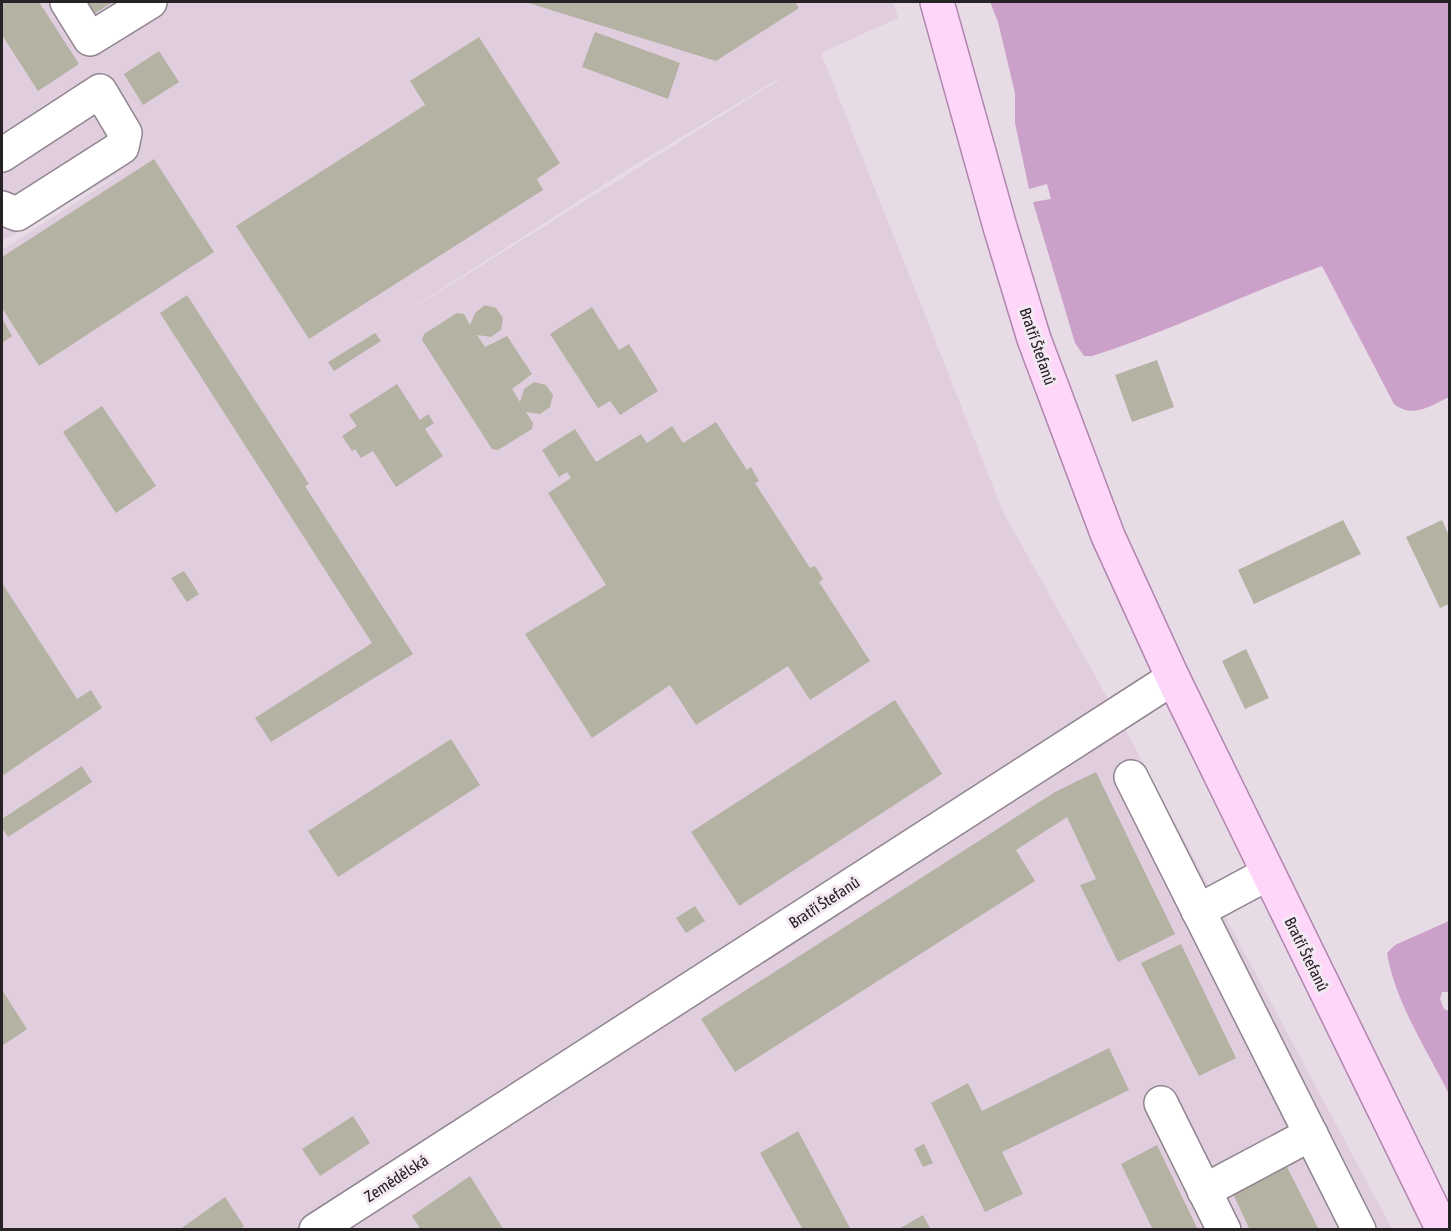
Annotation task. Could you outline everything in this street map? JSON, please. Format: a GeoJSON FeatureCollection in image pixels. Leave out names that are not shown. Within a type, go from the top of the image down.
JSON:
{"type":"FeatureCollection","features":[{"type":"Feature","properties":{"kind":"main road","name":"Bratří Štefanů"},"geometry":{"type":"LineString","coordinates":[[937,2],[1000,227],[1038,350],[1108,536],[1173,678],[1443,1230]]}},
{"type":"Feature","properties":{"kind":"street"},"geometry":{"type":"LineString","coordinates":[[67,2],[90,39],[150,2]]}},
{"type":"Feature","properties":{"kind":"street"},"geometry":{"type":"LineString","coordinates":[[2,155],[100,91],[125,133],[122,147],[17,214],[3,211],[2,208]]}},
{"type":"Feature","properties":{"kind":"street","name":"Bratří Štefanů"},"geometry":{"type":"LineString","coordinates":[[476,1126],[1173,678]]}},
{"type":"Feature","properties":{"kind":"street"},"geometry":{"type":"LineString","coordinates":[[1131,777],[1359,1230]]}},
{"type":"Feature","properties":{"kind":"street"},"geometry":{"type":"LineString","coordinates":[[1198,911],[1268,874]]}},
{"type":"Feature","properties":{"kind":"street"},"geometry":{"type":"LineString","coordinates":[[1161,1103],[1224,1230]]}},
{"type":"Feature","properties":{"kind":"street","name":"Zemědělská"},"geometry":{"type":"LineString","coordinates":[[316,1230],[476,1126]]}},
{"type":"Feature","properties":{"kind":"street"},"geometry":{"type":"LineString","coordinates":[[1204,1191],[1311,1134]]}},
{"type":"Feature","properties":{"kind":"shaded area"},"geometry":{"type":"Polygon","coordinates":[[[2,2],[893,2],[898,18],[821,53],[1004,514],[1126,731],[1392,1229],[2,1229],[2,250],[139,162],[2,241],[2,2]],[[779,80],[628,169],[375,332],[779,80]]]}},
{"type":"Feature","properties":{"kind":"shaded area"},"geometry":{"type":"Polygon","coordinates":[[[990,2],[1449,2],[1449,397],[1415,411],[1394,404],[1322,266],[1121,346],[1092,356],[1084,356],[1075,343],[1033,202],[1051,199],[1047,184],[1029,189],[1015,123],[1015,93],[998,22],[990,2]]]}},
{"type":"Feature","properties":{"kind":"shaded area"},"geometry":{"type":"Polygon","coordinates":[[[1449,921],[1449,992],[1442,992],[1440,999],[1444,1009],[1449,1011],[1449,1094],[1404,1008],[1387,953],[1395,945],[1449,921]]]}},
{"type":"Feature","properties":{"kind":"building"},"geometry":{"type":"Polygon","coordinates":[[[2,2],[39,2],[79,64],[38,91],[2,35],[2,2]]]}},
{"type":"Feature","properties":{"kind":"building"},"geometry":{"type":"Polygon","coordinates":[[[86,2],[113,2],[94,14],[86,2]]]}},
{"type":"Feature","properties":{"kind":"building"},"geometry":{"type":"Polygon","coordinates":[[[525,2],[795,2],[799,8],[716,61],[525,2]]]}},
{"type":"Feature","properties":{"kind":"building"},"geometry":{"type":"Polygon","coordinates":[[[595,32],[680,63],[668,99],[582,67],[595,32]]]}},
{"type":"Feature","properties":{"kind":"building"},"geometry":{"type":"Polygon","coordinates":[[[479,37],[560,163],[537,179],[543,190],[309,339],[236,226],[425,105],[410,81],[479,37]]]}},
{"type":"Feature","properties":{"kind":"building"},"geometry":{"type":"Polygon","coordinates":[[[159,51],[179,82],[143,105],[124,74],[159,51]]]}},
{"type":"Feature","properties":{"kind":"building"},"geometry":{"type":"Polygon","coordinates":[[[154,159],[214,252],[39,366],[2,308],[2,257],[154,159]]]}},
{"type":"Feature","properties":{"kind":"building"},"geometry":{"type":"Polygon","coordinates":[[[187,295],[309,484],[305,486],[413,654],[271,742],[255,718],[372,643],[160,313],[187,295]]]}},
{"type":"Feature","properties":{"kind":"building"},"geometry":{"type":"Polygon","coordinates":[[[485,305],[496,308],[503,318],[501,330],[491,337],[477,335],[485,347],[507,336],[532,374],[512,389],[520,402],[524,389],[534,382],[546,385],[553,395],[550,407],[540,414],[526,412],[533,423],[532,429],[498,450],[492,449],[422,340],[424,334],[457,313],[464,314],[470,325],[475,313],[485,305]]]}},
{"type":"Feature","properties":{"kind":"building"},"geometry":{"type":"Polygon","coordinates":[[[592,307],[619,350],[629,344],[658,391],[620,415],[610,401],[598,408],[550,334],[592,307]]]}},
{"type":"Feature","properties":{"kind":"building"},"geometry":{"type":"Polygon","coordinates":[[[2,318],[12,336],[2,343],[2,318]]]}},
{"type":"Feature","properties":{"kind":"building"},"geometry":{"type":"Polygon","coordinates":[[[375,333],[381,341],[334,371],[328,362],[375,333]]]}},
{"type":"Feature","properties":{"kind":"building"},"geometry":{"type":"Polygon","coordinates":[[[1157,360],[1174,407],[1132,422],[1115,375],[1157,360]]]}},
{"type":"Feature","properties":{"kind":"building"},"geometry":{"type":"Polygon","coordinates":[[[397,384],[420,420],[428,414],[434,423],[425,429],[443,456],[396,487],[373,451],[361,458],[355,449],[352,451],[342,436],[357,426],[349,415],[397,384]]]}},
{"type":"Feature","properties":{"kind":"building"},"geometry":{"type":"Polygon","coordinates":[[[102,406],[156,486],[116,513],[63,432],[102,406]]]}},
{"type":"Feature","properties":{"kind":"building"},"geometry":{"type":"Polygon","coordinates":[[[716,422],[747,470],[751,467],[759,481],[755,483],[810,568],[815,566],[823,579],[819,582],[870,661],[810,700],[788,666],[696,725],[670,685],[592,738],[525,634],[606,585],[548,493],[571,478],[567,472],[559,477],[542,450],[575,429],[596,462],[641,434],[647,443],[672,426],[683,443],[716,422]]]}},
{"type":"Feature","properties":{"kind":"building"},"geometry":{"type":"Polygon","coordinates":[[[1343,520],[1361,554],[1254,604],[1238,570],[1343,520]]]}},
{"type":"Feature","properties":{"kind":"building"},"geometry":{"type":"Polygon","coordinates":[[[1442,520],[1449,536],[1449,604],[1440,608],[1406,537],[1442,520]]]}},
{"type":"Feature","properties":{"kind":"building"},"geometry":{"type":"Polygon","coordinates":[[[184,571],[199,594],[187,602],[171,578],[184,571]]]}},
{"type":"Feature","properties":{"kind":"building"},"geometry":{"type":"Polygon","coordinates":[[[2,583],[77,699],[91,690],[102,708],[2,776],[2,583]]]}},
{"type":"Feature","properties":{"kind":"building"},"geometry":{"type":"Polygon","coordinates":[[[1246,649],[1269,698],[1245,709],[1222,661],[1246,649]]]}},
{"type":"Feature","properties":{"kind":"building"},"geometry":{"type":"Polygon","coordinates":[[[895,700],[942,774],[739,906],[691,832],[895,700]]]}},
{"type":"Feature","properties":{"kind":"building"},"geometry":{"type":"Polygon","coordinates":[[[451,739],[480,785],[338,877],[308,831],[451,739]]]}},
{"type":"Feature","properties":{"kind":"building"},"geometry":{"type":"Polygon","coordinates":[[[82,766],[92,782],[8,837],[2,828],[2,819],[82,766]]]}},
{"type":"Feature","properties":{"kind":"building"},"geometry":{"type":"Polygon","coordinates":[[[1096,772],[1175,934],[1118,962],[1080,885],[1096,879],[1067,817],[1016,850],[1035,881],[735,1072],[701,1019],[1055,792],[1096,772]]]}},
{"type":"Feature","properties":{"kind":"building"},"geometry":{"type":"Polygon","coordinates":[[[695,906],[705,921],[686,933],[676,918],[695,906]]]}},
{"type":"Feature","properties":{"kind":"building"},"geometry":{"type":"Polygon","coordinates":[[[1181,944],[1236,1058],[1199,1076],[1141,963],[1181,944]]]}},
{"type":"Feature","properties":{"kind":"building"},"geometry":{"type":"Polygon","coordinates":[[[2,990],[27,1029],[2,1046],[2,990]]]}},
{"type":"Feature","properties":{"kind":"building"},"geometry":{"type":"Polygon","coordinates":[[[1109,1048],[1129,1090],[1002,1152],[1023,1194],[985,1212],[931,1103],[968,1083],[982,1111],[1109,1048]]]}},
{"type":"Feature","properties":{"kind":"building"},"geometry":{"type":"Polygon","coordinates":[[[353,1116],[370,1143],[320,1176],[302,1149],[353,1116]]]}},
{"type":"Feature","properties":{"kind":"building"},"geometry":{"type":"Polygon","coordinates":[[[798,1131],[851,1230],[803,1230],[760,1153],[798,1131]]]}},
{"type":"Feature","properties":{"kind":"building"},"geometry":{"type":"Polygon","coordinates":[[[924,1144],[933,1163],[923,1167],[914,1149],[924,1144]]]}},
{"type":"Feature","properties":{"kind":"building"},"geometry":{"type":"Polygon","coordinates":[[[1157,1145],[1198,1230],[1153,1230],[1121,1164],[1157,1145]]]}},
{"type":"Feature","properties":{"kind":"building"},"geometry":{"type":"Polygon","coordinates":[[[1287,1167],[1319,1230],[1250,1230],[1233,1194],[1287,1167]]]}},
{"type":"Feature","properties":{"kind":"building"},"geometry":{"type":"Polygon","coordinates":[[[470,1176],[504,1230],[421,1230],[412,1216],[470,1176]]]}},
{"type":"Feature","properties":{"kind":"building"},"geometry":{"type":"Polygon","coordinates":[[[225,1197],[244,1226],[239,1230],[179,1230],[225,1197]]]}},
{"type":"Feature","properties":{"kind":"building"},"geometry":{"type":"Polygon","coordinates":[[[923,1215],[931,1230],[897,1230],[923,1215]]]}}]}
